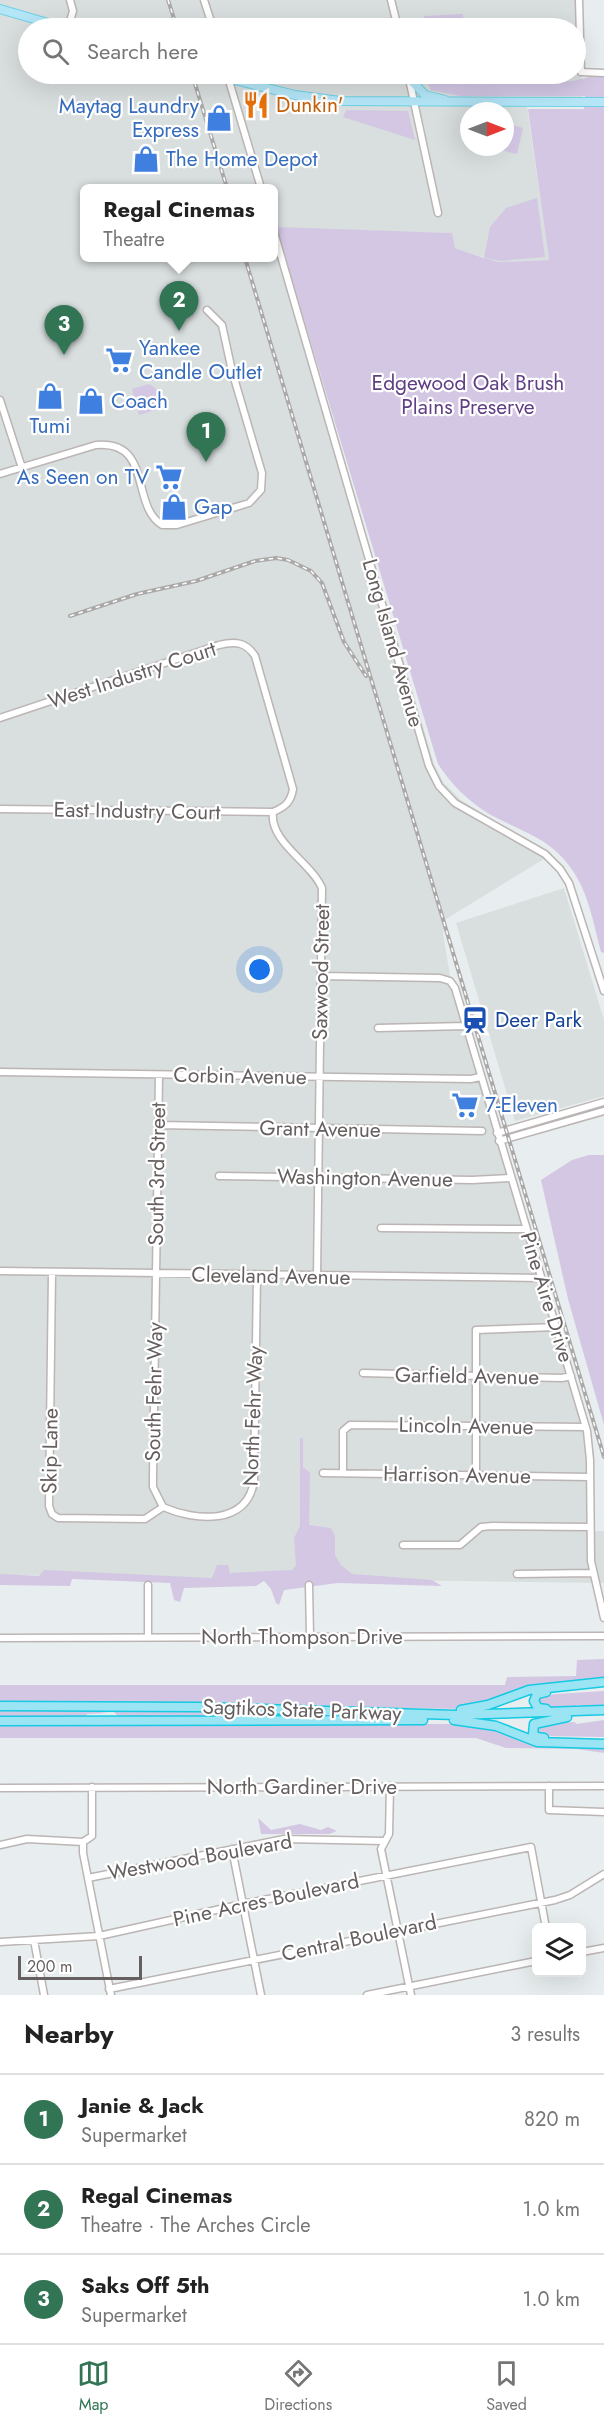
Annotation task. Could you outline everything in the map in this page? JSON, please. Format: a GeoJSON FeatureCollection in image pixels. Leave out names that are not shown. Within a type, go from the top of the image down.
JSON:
{"type":"FeatureCollection","features":[{"type":"Feature","properties":{"kind":"highway"},"geometry":{"type":"LineString","coordinates":[[408,1714],[465,1710],[488,1705],[529,1690],[604,1684]]}},
{"type":"Feature","properties":{"kind":"highway"},"geometry":{"type":"LineString","coordinates":[[569,1714],[540,1709],[535,1705],[534,1697],[538,1693],[604,1684]]}},
{"type":"Feature","properties":{"kind":"highway","name":"Sagtikos State Parkway"},"geometry":{"type":"LineString","coordinates":[[0,1706],[186,1707],[455,1715],[604,1715]]}},
{"type":"Feature","properties":{"kind":"highway","name":"Sagtikos State Parkway"},"geometry":{"type":"LineString","coordinates":[[0,1721],[454,1720],[604,1710]]}},
{"type":"Feature","properties":{"kind":"highway"},"geometry":{"type":"LineString","coordinates":[[569,1714],[537,1722],[532,1727],[533,1734],[539,1738],[604,1739]]}},
{"type":"Feature","properties":{"kind":"highway"},"geometry":{"type":"LineString","coordinates":[[454,1720],[496,1726],[537,1742],[604,1744]]}},
{"type":"Feature","properties":{"kind":"main road"},"geometry":{"type":"LineString","coordinates":[[0,9],[31,18]]}},
{"type":"Feature","properties":{"kind":"main road"},"geometry":{"type":"LineString","coordinates":[[253,84],[271,90],[315,98],[414,103],[604,102]]}},
{"type":"Feature","properties":{"kind":"main road"},"geometry":{"type":"LineString","coordinates":[[416,84],[425,94],[449,102]]}},
{"type":"Feature","properties":{"kind":"street"},"geometry":{"type":"LineString","coordinates":[[70,0],[73,11],[70,18]]}},
{"type":"Feature","properties":{"kind":"street"},"geometry":{"type":"LineString","coordinates":[[204,0],[210,18]]}},
{"type":"Feature","properties":{"kind":"street"},"geometry":{"type":"LineString","coordinates":[[391,0],[396,18]]}},
{"type":"Feature","properties":{"kind":"street"},"geometry":{"type":"LineString","coordinates":[[579,0],[580,18]]}},
{"type":"Feature","properties":{"kind":"street"},"geometry":{"type":"LineString","coordinates":[[586,72],[604,73]]}},
{"type":"Feature","properties":{"kind":"street"},"geometry":{"type":"LineString","coordinates":[[230,84],[260,184]]}},
{"type":"Feature","properties":{"kind":"street"},"geometry":{"type":"LineString","coordinates":[[410,84],[438,213]]}},
{"type":"Feature","properties":{"kind":"street","name":"Long Island Avenue"},"geometry":{"type":"LineString","coordinates":[[278,249],[429,766],[439,786],[455,803],[545,854],[560,868],[569,883],[604,991]]}},
{"type":"Feature","properties":{"kind":"street"},"geometry":{"type":"LineString","coordinates":[[0,474],[96,445],[115,446],[135,463],[152,516],[162,525],[171,526],[249,504],[261,490],[262,473],[232,371],[222,325],[207,310]]}},
{"type":"Feature","properties":{"kind":"street"},"geometry":{"type":"LineString","coordinates":[[0,400],[22,468]]}},
{"type":"Feature","properties":{"kind":"street","name":"West Industry Court"},"geometry":{"type":"LineString","coordinates":[[0,718],[219,645],[232,642],[241,644],[250,648],[255,656],[292,779],[292,799],[284,807],[273,812]]}},
{"type":"Feature","properties":{"kind":"street","name":"East Industry Court"},"geometry":{"type":"LineString","coordinates":[[0,809],[273,812]]}},
{"type":"Feature","properties":{"kind":"street","name":"Saxwood Street"},"geometry":{"type":"LineString","coordinates":[[273,812],[272,819],[276,833],[318,878],[322,888],[317,1276]]}},
{"type":"Feature","properties":{"kind":"street","name":"Pine Aire Drive"},"geometry":{"type":"LineString","coordinates":[[321,976],[440,978],[451,983],[466,1026],[586,1427],[590,1453],[592,1573],[604,1618]]}},
{"type":"Feature","properties":{"kind":"street"},"geometry":{"type":"LineString","coordinates":[[378,1028],[466,1026]]}},
{"type":"Feature","properties":{"kind":"street","name":"Corbin Avenue"},"geometry":{"type":"LineString","coordinates":[[0,1072],[473,1079],[480,1077]]}},
{"type":"Feature","properties":{"kind":"street","name":"South 3rd Street"},"geometry":{"type":"LineString","coordinates":[[155,1274],[159,1075]]}},
{"type":"Feature","properties":{"kind":"street"},"geometry":{"type":"LineString","coordinates":[[497,1133],[604,1102]]}},
{"type":"Feature","properties":{"kind":"street"},"geometry":{"type":"LineString","coordinates":[[499,1140],[604,1111]]}},
{"type":"Feature","properties":{"kind":"street","name":"Grant Avenue"},"geometry":{"type":"LineString","coordinates":[[158,1125],[482,1131]]}},
{"type":"Feature","properties":{"kind":"street","name":"Washington Avenue"},"geometry":{"type":"LineString","coordinates":[[219,1176],[504,1180],[511,1178]]}},
{"type":"Feature","properties":{"kind":"street"},"geometry":{"type":"LineString","coordinates":[[381,1228],[526,1229]]}},
{"type":"Feature","properties":{"kind":"street","name":"Cleveland Avenue"},"geometry":{"type":"LineString","coordinates":[[0,1271],[541,1278]]}},
{"type":"Feature","properties":{"kind":"street","name":"Skip Lane"},"geometry":{"type":"LineString","coordinates":[[52,1272],[49,1506],[52,1514],[58,1518],[136,1520],[153,1516],[163,1507]]}},
{"type":"Feature","properties":{"kind":"street","name":"South Fehr Way"},"geometry":{"type":"LineString","coordinates":[[155,1274],[153,1487],[163,1507]]}},
{"type":"Feature","properties":{"kind":"street","name":"North Fehr Way"},"geometry":{"type":"LineString","coordinates":[[163,1507],[187,1515],[223,1515],[239,1510],[249,1498],[254,1481],[257,1275]]}},
{"type":"Feature","properties":{"kind":"street"},"geometry":{"type":"LineString","coordinates":[[476,1475],[476,1330],[556,1327]]}},
{"type":"Feature","properties":{"kind":"street","name":"Garfield Avenue"},"geometry":{"type":"LineString","coordinates":[[363,1374],[562,1378],[571,1376]]}},
{"type":"Feature","properties":{"kind":"street","name":"Lincoln Avenue"},"geometry":{"type":"LineString","coordinates":[[343,1472],[343,1431],[350,1425],[586,1427]]}},
{"type":"Feature","properties":{"kind":"street","name":"Harrison Avenue"},"geometry":{"type":"LineString","coordinates":[[323,1473],[590,1477]]}},
{"type":"Feature","properties":{"kind":"street"},"geometry":{"type":"LineString","coordinates":[[403,1545],[460,1545],[481,1527],[590,1527]]}},
{"type":"Feature","properties":{"kind":"street"},"geometry":{"type":"LineString","coordinates":[[517,1574],[592,1573]]}},
{"type":"Feature","properties":{"kind":"street"},"geometry":{"type":"LineString","coordinates":[[148,1585],[148,1637]]}},
{"type":"Feature","properties":{"kind":"street"},"geometry":{"type":"LineString","coordinates":[[309,1585],[310,1636]]}},
{"type":"Feature","properties":{"kind":"street","name":"North Thompson Drive"},"geometry":{"type":"LineString","coordinates":[[0,1638],[604,1636]]}},
{"type":"Feature","properties":{"kind":"street"},"geometry":{"type":"LineString","coordinates":[[390,1786],[389,1834],[381,1849],[411,1995]]}},
{"type":"Feature","properties":{"kind":"street"},"geometry":{"type":"LineString","coordinates":[[549,1786],[548,1809],[552,1811],[604,1812]]}},
{"type":"Feature","properties":{"kind":"street","name":"North Gardiner Drive"},"geometry":{"type":"LineString","coordinates":[[0,1788],[604,1786]]}},
{"type":"Feature","properties":{"kind":"street"},"geometry":{"type":"LineString","coordinates":[[0,1845],[27,1839],[83,1842],[92,1836],[92,1787]]}},
{"type":"Feature","properties":{"kind":"street","name":"Westwood Boulevard"},"geometry":{"type":"LineString","coordinates":[[88,1878],[284,1839],[384,1841]]}},
{"type":"Feature","properties":{"kind":"street"},"geometry":{"type":"LineString","coordinates":[[83,1842],[110,1992]]}},
{"type":"Feature","properties":{"kind":"street","name":"Pine Acres Boulevard"},"geometry":{"type":"LineString","coordinates":[[0,1942],[99,1936],[243,1904],[531,1847],[540,1902]]}},
{"type":"Feature","properties":{"kind":"street"},"geometry":{"type":"LineString","coordinates":[[232,1849],[261,1995]]}},
{"type":"Feature","properties":{"kind":"street","name":"Central Boulevard"},"geometry":{"type":"LineString","coordinates":[[110,1992],[570,1895],[604,1874]]}},
{"type":"Feature","properties":{"kind":"street"},"geometry":{"type":"LineString","coordinates":[[540,1902],[545,1923]]}},
{"type":"Feature","properties":{"kind":"street"},"geometry":{"type":"LineString","coordinates":[[34,1940],[44,1995]]}},
{"type":"Feature","properties":{"kind":"street"},"geometry":{"type":"LineString","coordinates":[[586,1951],[604,1948]]}},
{"type":"Feature","properties":{"kind":"street"},"geometry":{"type":"LineString","coordinates":[[367,1995],[532,1962]]}},
{"type":"Feature","properties":{"kind":"shaded area"},"geometry":{"type":"Polygon","coordinates":[[[0,0],[579,0],[579,18],[18,18],[18,84],[582,84],[583,106],[527,106],[549,260],[499,262],[454,248],[451,233],[278,228],[278,184],[80,184],[80,262],[278,262],[278,235],[434,764],[444,783],[461,800],[552,854],[446,919],[443,933],[451,982],[594,1452],[593,1531],[604,1531],[604,1583],[0,1575],[0,0]]]}},
{"type":"Feature","properties":{"kind":"shaded area"},"geometry":{"type":"Polygon","coordinates":[[[564,888],[604,1020],[604,1096],[515,1121],[456,923],[564,888]]]}},
{"type":"Feature","properties":{"kind":"green space"},"geometry":{"type":"Polygon","coordinates":[[[463,14],[463,18],[424,18],[424,16],[463,14]]]}},
{"type":"Feature","properties":{"kind":"green space","name":"Edgewood Oak Brush Plains Preserve"},"geometry":{"type":"Polygon","coordinates":[[[604,77],[604,953],[601,952],[585,894],[567,863],[540,839],[497,818],[472,802],[459,791],[438,764],[278,234],[278,227],[452,233],[455,248],[484,258],[490,227],[506,208],[537,198],[545,257],[501,261],[485,258],[499,262],[549,260],[528,109],[584,109],[585,96],[460,96],[431,90],[428,84],[586,84],[586,78],[604,77]]]}},
{"type":"Feature","properties":{"kind":"green space"},"geometry":{"type":"Polygon","coordinates":[[[346,110],[408,111],[415,140],[343,117],[346,110]]]}},
{"type":"Feature","properties":{"kind":"green space"},"geometry":{"type":"Polygon","coordinates":[[[514,126],[523,128],[517,154],[514,153],[514,126]]]}},
{"type":"Feature","properties":{"kind":"green space"},"geometry":{"type":"Polygon","coordinates":[[[149,384],[160,391],[165,407],[139,415],[132,389],[149,384]]]}},
{"type":"Feature","properties":{"kind":"green space"},"geometry":{"type":"Polygon","coordinates":[[[589,1155],[604,1155],[604,1425],[568,1299],[541,1180],[572,1160],[589,1155]]]}},
{"type":"Feature","properties":{"kind":"green space"},"geometry":{"type":"Polygon","coordinates":[[[300,1438],[303,1438],[303,1467],[310,1473],[309,1525],[331,1528],[335,1536],[335,1555],[341,1565],[352,1574],[432,1580],[442,1586],[338,1583],[284,1590],[279,1605],[264,1581],[256,1586],[184,1588],[180,1602],[174,1600],[170,1583],[72,1579],[70,1586],[0,1585],[0,1574],[39,1576],[44,1570],[212,1578],[217,1565],[228,1565],[230,1573],[292,1570],[296,1565],[294,1538],[300,1526],[300,1438]]]}},
{"type":"Feature","properties":{"kind":"green space"},"geometry":{"type":"Polygon","coordinates":[[[604,1659],[604,1680],[459,1709],[192,1704],[0,1704],[0,1685],[505,1685],[507,1677],[576,1676],[577,1660],[604,1659]]]}},
{"type":"Feature","properties":{"kind":"green space"},"geometry":{"type":"Polygon","coordinates":[[[604,1691],[604,1706],[576,1705],[576,1707],[541,1708],[537,1697],[541,1695],[604,1691]]]}},
{"type":"Feature","properties":{"kind":"green space"},"geometry":{"type":"Polygon","coordinates":[[[0,1709],[81,1710],[109,1713],[87,1714],[87,1718],[0,1717],[0,1709]]]}},
{"type":"Feature","properties":{"kind":"green space"},"geometry":{"type":"Polygon","coordinates":[[[223,1711],[324,1716],[324,1718],[141,1717],[117,1715],[114,1712],[223,1711]]]}},
{"type":"Feature","properties":{"kind":"green space"},"geometry":{"type":"Polygon","coordinates":[[[604,1720],[604,1737],[538,1736],[533,1728],[539,1724],[575,1722],[576,1724],[604,1720]]]}},
{"type":"Feature","properties":{"kind":"green space"},"geometry":{"type":"Polygon","coordinates":[[[0,1724],[475,1724],[498,1729],[536,1746],[604,1746],[604,1753],[576,1749],[506,1748],[476,1738],[0,1738],[0,1724]]]}},
{"type":"Feature","properties":{"kind":"green space"},"geometry":{"type":"Polygon","coordinates":[[[258,1818],[271,1830],[300,1824],[321,1830],[328,1827],[337,1831],[329,1834],[261,1834],[258,1818]]]}},
{"type":"Feature","properties":{"kind":"railway"},"geometry":{"type":"LineString","coordinates":[[168,0],[174,18]]}},
{"type":"Feature","properties":{"kind":"railway"},"geometry":{"type":"LineString","coordinates":[[195,84],[226,184]]}},
{"type":"Feature","properties":{"kind":"railway"},"geometry":{"type":"LineString","coordinates":[[246,262],[604,1457]]}},
{"type":"Feature","properties":{"kind":"railway"},"geometry":{"type":"LineString","coordinates":[[70,616],[137,594],[196,581],[255,561],[276,558],[288,560],[311,571],[322,583],[344,642],[366,676]]}},
{"type":"Feature","properties":{"kind":"place","name":"Dunkin'"},"geometry":{"type":"Point","coordinates":[256,105]}},
{"type":"Feature","properties":{"kind":"place","name":"Maytag Laundry Express"},"geometry":{"type":"Point","coordinates":[219,118]}},
{"type":"Feature","properties":{"kind":"place","name":"The Home Depot"},"geometry":{"type":"Point","coordinates":[146,159]}},
{"type":"Feature","properties":{"kind":"place","name":"Regal Cinemas"},"geometry":{"type":"Point","coordinates":[179,331]}},
{"type":"Feature","properties":{"kind":"place","name":"Saks Off 5th"},"geometry":{"type":"Point","coordinates":[64,355]}},
{"type":"Feature","properties":{"kind":"place","name":"Yankee Candle Outlet"},"geometry":{"type":"Point","coordinates":[119,360]}},
{"type":"Feature","properties":{"kind":"place","name":"Tumi"},"geometry":{"type":"Point","coordinates":[50,396]}},
{"type":"Feature","properties":{"kind":"place","name":"Coach"},"geometry":{"type":"Point","coordinates":[91,401]}},
{"type":"Feature","properties":{"kind":"place","name":"Janie & Jack"},"geometry":{"type":"Point","coordinates":[206,462]}},
{"type":"Feature","properties":{"kind":"place","name":"As Seen on TV"},"geometry":{"type":"Point","coordinates":[169,477]}},
{"type":"Feature","properties":{"kind":"place","name":"Gap"},"geometry":{"type":"Point","coordinates":[174,507]}},
{"type":"Feature","properties":{"kind":"place","name":"Deer Park"},"geometry":{"type":"Point","coordinates":[475,1020]}},
{"type":"Feature","properties":{"kind":"place","name":"7-Eleven"},"geometry":{"type":"Point","coordinates":[465,1105]}}]}
